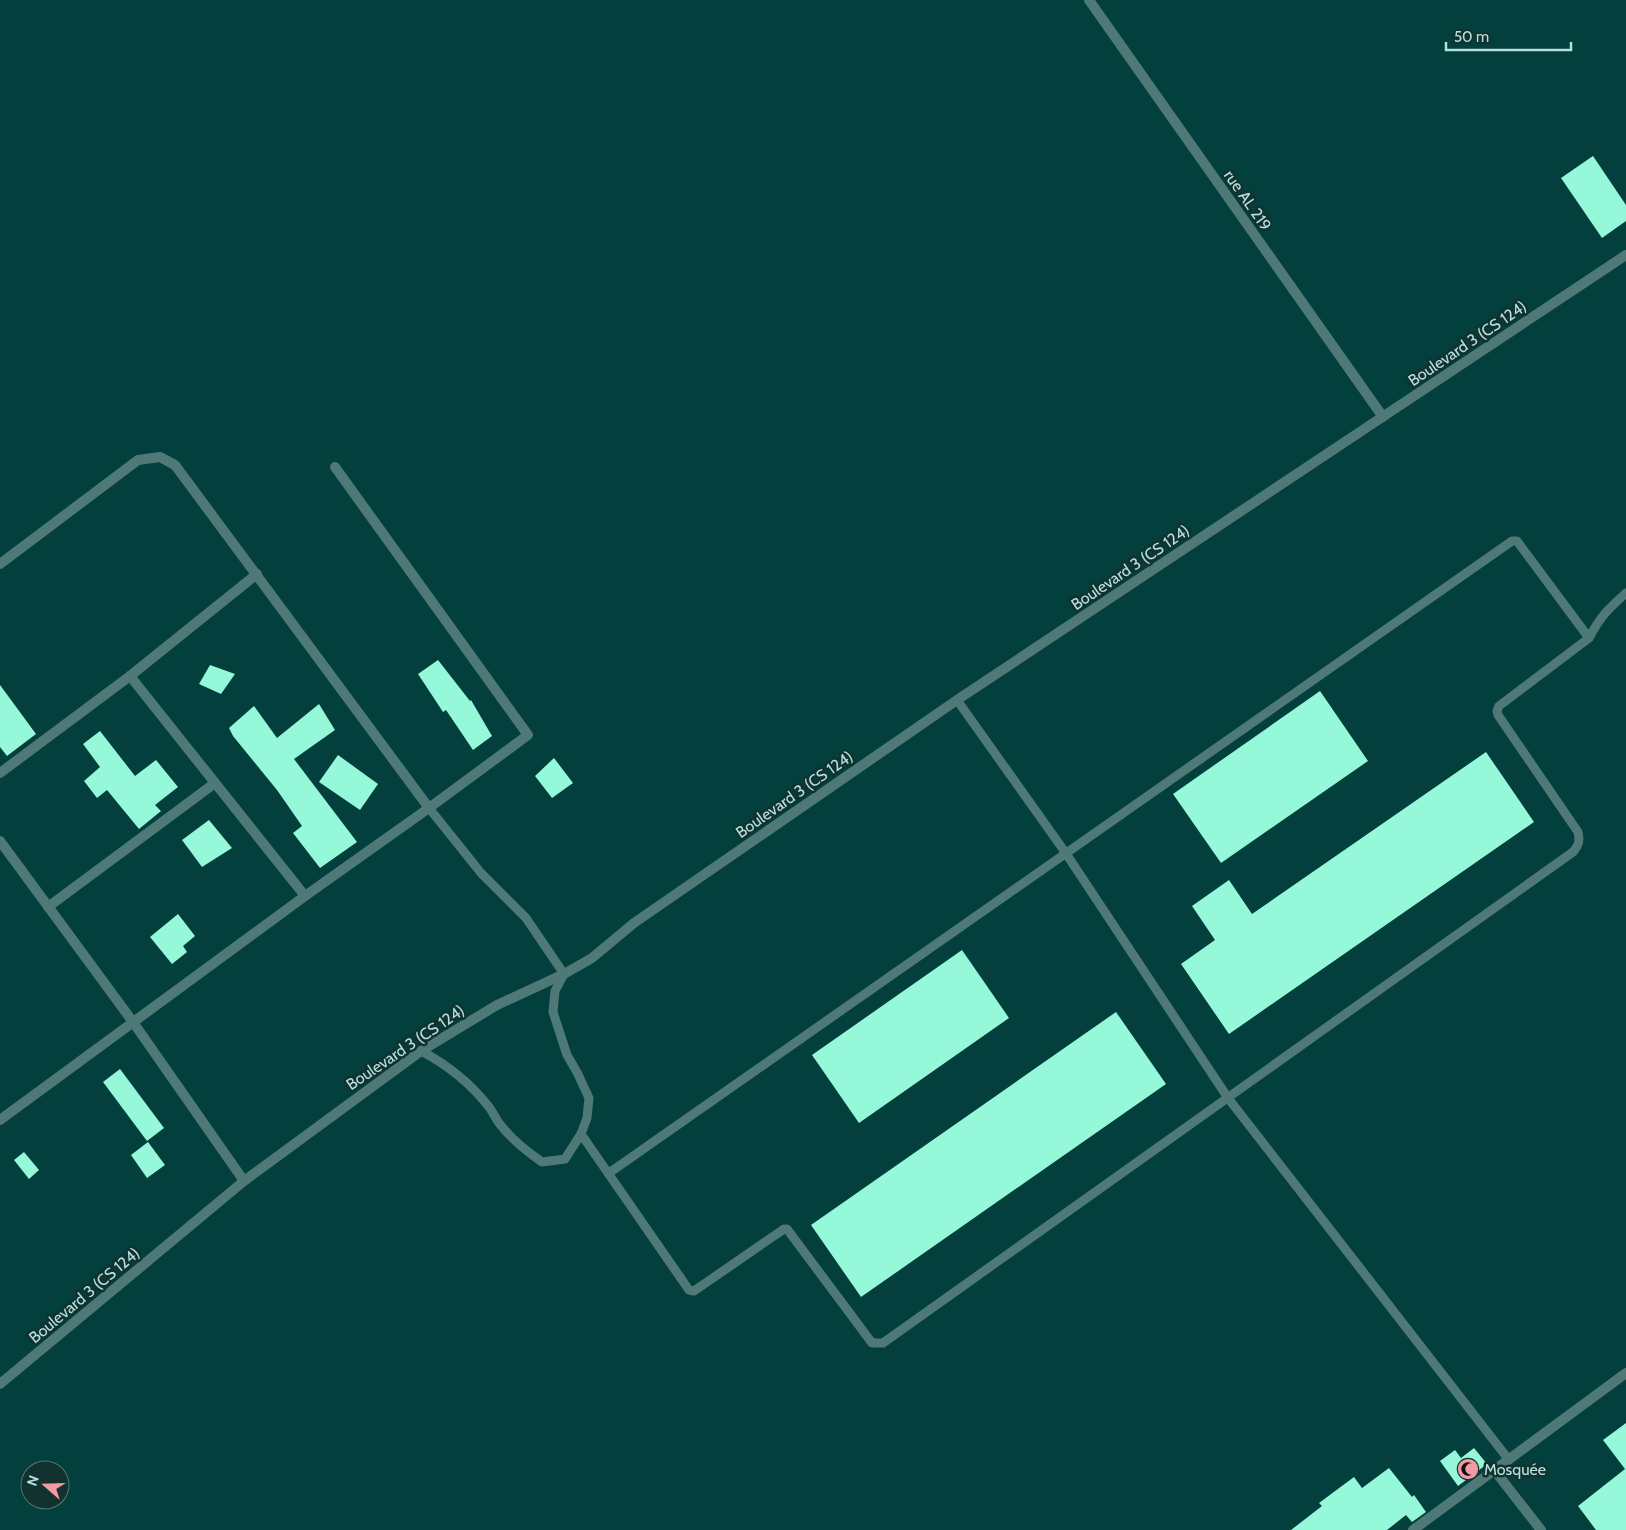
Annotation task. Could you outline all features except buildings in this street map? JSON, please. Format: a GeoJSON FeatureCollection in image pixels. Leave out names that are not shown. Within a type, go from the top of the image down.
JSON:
{"type":"FeatureCollection","features":[{"type":"Feature","properties":{"kind":"street","name":"rue AL 219"},"geometry":{"type":"LineString","coordinates":[[1089,0],[1383,417]]}},
{"type":"Feature","properties":{"kind":"street","name":"Boulevard 3 (CS 124)"},"geometry":{"type":"LineString","coordinates":[[0,1384],[244,1181],[421,1051],[497,1005],[564,974],[592,958],[634,922],[957,700],[1626,255]]}},
{"type":"Feature","properties":{"kind":"street"},"geometry":{"type":"LineString","coordinates":[[0,564],[138,460],[160,457],[175,465],[186,477],[429,808]]}},
{"type":"Feature","properties":{"kind":"street"},"geometry":{"type":"LineString","coordinates":[[0,1120],[528,735],[336,467]]}},
{"type":"Feature","properties":{"kind":"street"},"geometry":{"type":"LineString","coordinates":[[0,773],[130,676],[257,574]]}},
{"type":"Feature","properties":{"kind":"street"},"geometry":{"type":"LineString","coordinates":[[130,676],[305,896]]}},
{"type":"Feature","properties":{"kind":"street"},"geometry":{"type":"LineString","coordinates":[[48,907],[215,783]]}},
{"type":"Feature","properties":{"kind":"street"},"geometry":{"type":"LineString","coordinates":[[0,841],[133,1022],[244,1181]]}},
{"type":"Feature","properties":{"kind":"street"},"geometry":{"type":"LineString","coordinates":[[1413,1530],[1626,1374]]}},
{"type":"Feature","properties":{"kind":"street"},"geometry":{"type":"LineString","coordinates":[[1495,1471],[1541,1530]]}},
{"type":"Feature","properties":{"kind":"lane"},"geometry":{"type":"LineString","coordinates":[[609,1173],[1065,852],[1512,541],[1517,541],[1590,638]]}},
{"type":"Feature","properties":{"kind":"lane"},"geometry":{"type":"LineString","coordinates":[[581,1134],[689,1290],[694,1292],[784,1228],[787,1229],[872,1343],[883,1343],[1565,858],[1578,846],[1578,832],[1498,716],[1497,710],[1499,706],[1590,638],[1597,623],[1607,609],[1626,593]]}},
{"type":"Feature","properties":{"kind":"lane"},"geometry":{"type":"LineString","coordinates":[[957,700],[1065,852],[1228,1098],[1510,1460]]}},
{"type":"Feature","properties":{"kind":"lane"},"geometry":{"type":"LineString","coordinates":[[421,1051],[438,1060],[463,1081],[489,1107],[500,1124],[521,1146],[542,1162],[565,1159],[581,1134],[589,1098],[567,1055],[552,1012],[555,991],[564,974],[526,918],[482,873],[429,808]]}},
{"type":"Feature","properties":{"kind":"place","name":"Mosquée"},"geometry":{"type":"Point","coordinates":[1468,1469]}}]}
